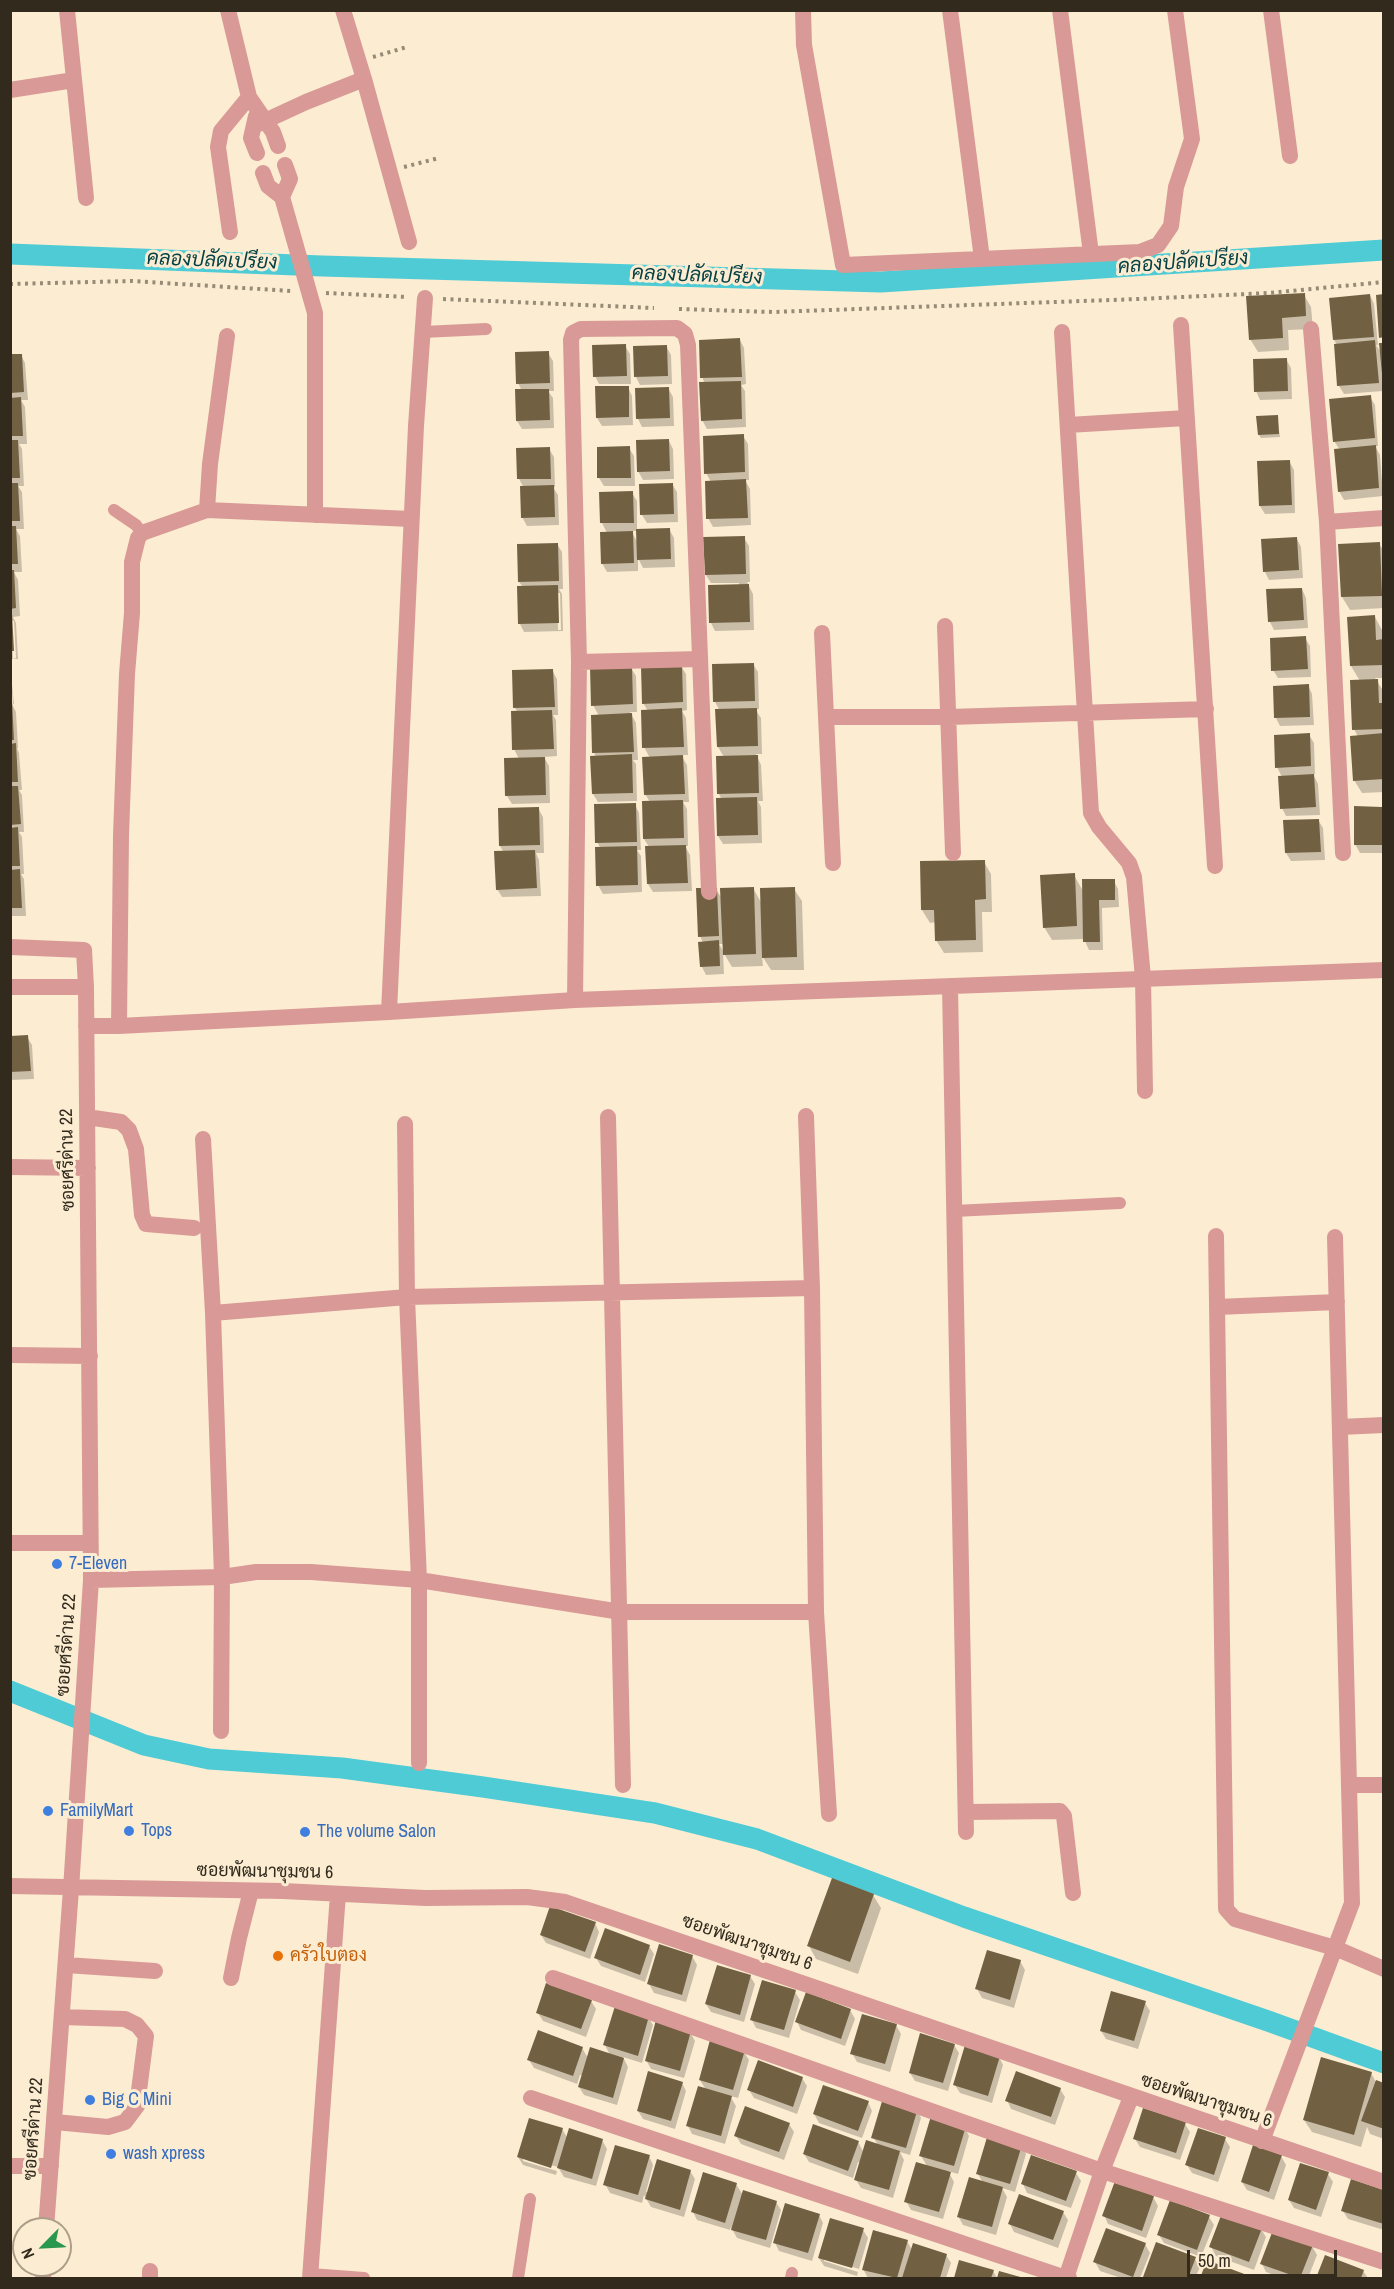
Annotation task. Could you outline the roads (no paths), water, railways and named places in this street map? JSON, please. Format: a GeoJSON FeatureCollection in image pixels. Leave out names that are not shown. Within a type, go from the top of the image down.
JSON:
{"type":"FeatureCollection","features":[{"type":"Feature","properties":{"kind":"street"},"geometry":{"type":"LineString","coordinates":[[67,10],[86,198]]}},
{"type":"Feature","properties":{"kind":"street"},"geometry":{"type":"LineString","coordinates":[[228,10],[256,114],[251,138],[257,153]]}},
{"type":"Feature","properties":{"kind":"street"},"geometry":{"type":"LineString","coordinates":[[343,10],[409,242]]}},
{"type":"Feature","properties":{"kind":"street"},"geometry":{"type":"LineString","coordinates":[[803,10],[804,45],[843,265],[1140,252],[1158,245],[1171,226],[1176,187],[1192,139],[1175,10]]}},
{"type":"Feature","properties":{"kind":"street"},"geometry":{"type":"LineString","coordinates":[[950,10],[982,259]]}},
{"type":"Feature","properties":{"kind":"street"},"geometry":{"type":"LineString","coordinates":[[1060,10],[1091,254]]}},
{"type":"Feature","properties":{"kind":"street"},"geometry":{"type":"LineString","coordinates":[[1271,10],[1290,156]]}},
{"type":"Feature","properties":{"kind":"street"},"geometry":{"type":"LineString","coordinates":[[230,232],[218,147],[221,131],[256,114],[306,102],[363,79]]}},
{"type":"Feature","properties":{"kind":"street"},"geometry":{"type":"LineString","coordinates":[[10,90],[74,80]]}},
{"type":"Feature","properties":{"kind":"street"},"geometry":{"type":"LineString","coordinates":[[256,114],[273,132],[279,146]]}},
{"type":"Feature","properties":{"kind":"street"},"geometry":{"type":"LineString","coordinates":[[282,197],[290,180],[285,165]]}},
{"type":"Feature","properties":{"kind":"street"},"geometry":{"type":"LineString","coordinates":[[263,173],[268,186],[282,197],[315,313],[315,515]]}},
{"type":"Feature","properties":{"kind":"street"},"geometry":{"type":"LineString","coordinates":[[388,1012],[411,519],[425,298]]}},
{"type":"Feature","properties":{"kind":"street"},"geometry":{"type":"LineString","coordinates":[[1181,325],[1215,866]]}},
{"type":"Feature","properties":{"kind":"street"},"geometry":{"type":"LineString","coordinates":[[575,1000],[579,662],[571,340],[573,333],[581,329],[677,328],[685,334],[688,345],[709,892]]}},
{"type":"Feature","properties":{"kind":"street"},"geometry":{"type":"LineString","coordinates":[[1311,329],[1327,522],[1343,853]]}},
{"type":"Feature","properties":{"kind":"street"},"geometry":{"type":"LineString","coordinates":[[1062,332],[1091,813],[1099,827],[1129,863],[1134,877],[1143,978],[1145,1091]]}},
{"type":"Feature","properties":{"kind":"street"},"geometry":{"type":"LineString","coordinates":[[207,510],[210,464],[227,336]]}},
{"type":"Feature","properties":{"kind":"street"},"geometry":{"type":"LineString","coordinates":[[1068,425],[1186,418]]}},
{"type":"Feature","properties":{"kind":"street"},"geometry":{"type":"LineString","coordinates":[[119,1026],[127,674],[132,613],[132,562],[138,538],[149,529],[207,510],[411,519]]}},
{"type":"Feature","properties":{"kind":"street"},"geometry":{"type":"LineString","coordinates":[[1327,522],[1383,518]]}},
{"type":"Feature","properties":{"kind":"street"},"geometry":{"type":"LineString","coordinates":[[945,626],[953,853]]}},
{"type":"Feature","properties":{"kind":"street"},"geometry":{"type":"LineString","coordinates":[[822,633],[833,862]]}},
{"type":"Feature","properties":{"kind":"street"},"geometry":{"type":"LineString","coordinates":[[579,662],[700,659]]}},
{"type":"Feature","properties":{"kind":"street"},"geometry":{"type":"LineString","coordinates":[[827,717],[949,717],[1206,709]]}},
{"type":"Feature","properties":{"kind":"street","name":"ซอยศรีด่าน 22"},"geometry":{"type":"LineString","coordinates":[[10,947],[84,950],[86,987],[91,1580],[47,2217]]}},
{"type":"Feature","properties":{"kind":"street"},"geometry":{"type":"LineString","coordinates":[[86,1026],[388,1012],[575,1000],[1383,970]]}},
{"type":"Feature","properties":{"kind":"street"},"geometry":{"type":"LineString","coordinates":[[10,987],[86,987]]}},
{"type":"Feature","properties":{"kind":"street"},"geometry":{"type":"LineString","coordinates":[[950,987],[966,1832]]}},
{"type":"Feature","properties":{"kind":"street"},"geometry":{"type":"LineString","coordinates":[[806,1116],[812,1288],[816,1612],[829,1814]]}},
{"type":"Feature","properties":{"kind":"street"},"geometry":{"type":"LineString","coordinates":[[87,1117],[121,1122],[129,1130],[136,1149],[142,1215],[146,1224],[194,1228]]}},
{"type":"Feature","properties":{"kind":"street"},"geometry":{"type":"LineString","coordinates":[[608,1117],[621,1612],[623,1785]]}},
{"type":"Feature","properties":{"kind":"street"},"geometry":{"type":"LineString","coordinates":[[405,1124],[407,1297],[419,1580],[419,1763]]}},
{"type":"Feature","properties":{"kind":"street"},"geometry":{"type":"LineString","coordinates":[[203,1139],[213,1313],[222,1577],[221,1731]]}},
{"type":"Feature","properties":{"kind":"street"},"geometry":{"type":"LineString","coordinates":[[10,1167],[88,1168]]}},
{"type":"Feature","properties":{"kind":"street"},"geometry":{"type":"LineString","coordinates":[[1216,1236],[1226,1909],[1235,1919],[1335,1948],[1383,1969]]}},
{"type":"Feature","properties":{"kind":"street"},"geometry":{"type":"LineString","coordinates":[[1262,2141],[1352,1903],[1335,1237]]}},
{"type":"Feature","properties":{"kind":"street"},"geometry":{"type":"LineString","coordinates":[[213,1313],[407,1297],[812,1288]]}},
{"type":"Feature","properties":{"kind":"street"},"geometry":{"type":"LineString","coordinates":[[1217,1307],[1337,1302]]}},
{"type":"Feature","properties":{"kind":"street"},"geometry":{"type":"LineString","coordinates":[[10,1355],[90,1356]]}},
{"type":"Feature","properties":{"kind":"street"},"geometry":{"type":"LineString","coordinates":[[1340,1427],[1383,1425]]}},
{"type":"Feature","properties":{"kind":"street"},"geometry":{"type":"LineString","coordinates":[[10,1544],[90,1543]]}},
{"type":"Feature","properties":{"kind":"street"},"geometry":{"type":"LineString","coordinates":[[91,1580],[222,1577],[256,1572],[311,1572],[419,1580],[621,1612],[816,1612]]}},
{"type":"Feature","properties":{"kind":"street"},"geometry":{"type":"LineString","coordinates":[[1349,1785],[1383,1785]]}},
{"type":"Feature","properties":{"kind":"street"},"geometry":{"type":"LineString","coordinates":[[966,1812],[1060,1811],[1064,1816],[1073,1893]]}},
{"type":"Feature","properties":{"kind":"street","name":"ซอยพัฒนาชุมชน 6"},"geometry":{"type":"LineString","coordinates":[[10,1886],[251,1891],[425,1898],[527,1897],[565,1902],[1383,2182]]}},
{"type":"Feature","properties":{"kind":"street"},"geometry":{"type":"LineString","coordinates":[[231,1978],[251,1891]]}},
{"type":"Feature","properties":{"kind":"street"},"geometry":{"type":"LineString","coordinates":[[311,2276],[338,1894]]}},
{"type":"Feature","properties":{"kind":"street"},"geometry":{"type":"LineString","coordinates":[[66,1965],[155,1971]]}},
{"type":"Feature","properties":{"kind":"street"},"geometry":{"type":"LineString","coordinates":[[552,1978],[1102,2171],[1383,2262]]}},
{"type":"Feature","properties":{"kind":"street"},"geometry":{"type":"LineString","coordinates":[[55,2122],[108,2127],[125,2122],[137,2106],[146,2036],[137,2025],[125,2019],[62,2016]]}},
{"type":"Feature","properties":{"kind":"street"},"geometry":{"type":"LineString","coordinates":[[531,2098],[1068,2278],[1102,2171],[1131,2097]]}},
{"type":"Feature","properties":{"kind":"street"},"geometry":{"type":"LineString","coordinates":[[10,2166],[51,2166]]}},
{"type":"Feature","properties":{"kind":"lane"},"geometry":{"type":"LineString","coordinates":[[423,332],[486,329]]}},
{"type":"Feature","properties":{"kind":"lane"},"geometry":{"type":"LineString","coordinates":[[114,510],[136,525],[142,533]]}},
{"type":"Feature","properties":{"kind":"lane"},"geometry":{"type":"LineString","coordinates":[[954,1210],[1120,1203]]}},
{"type":"Feature","properties":{"kind":"lane"},"geometry":{"type":"LineString","coordinates":[[518,2278],[530,2199]]}},
{"type":"Feature","properties":{"kind":"lane"},"geometry":{"type":"LineString","coordinates":[[311,2276],[364,2278]]}},
{"type":"Feature","properties":{"kind":"waterway","name":"คลองปลัดเปรียง"},"geometry":{"type":"LineString","coordinates":[[10,254],[322,266],[881,282],[1384,250]]}},
{"type":"Feature","properties":{"kind":"waterway"},"geometry":{"type":"LineString","coordinates":[[10,1691],[144,1745],[209,1759],[342,1768],[483,1787],[655,1813],[757,1839],[964,1917],[1384,2063]]}},
{"type":"Feature","properties":{"kind":"place","name":"7-Eleven"},"geometry":{"type":"Point","coordinates":[57,1564]}},
{"type":"Feature","properties":{"kind":"place","name":"FamilyMart"},"geometry":{"type":"Point","coordinates":[48,1811]}},
{"type":"Feature","properties":{"kind":"place","name":"Tops"},"geometry":{"type":"Point","coordinates":[129,1831]}},
{"type":"Feature","properties":{"kind":"place","name":"The volume Salon"},"geometry":{"type":"Point","coordinates":[305,1832]}},
{"type":"Feature","properties":{"kind":"place","name":"ครัวใบตอง"},"geometry":{"type":"Point","coordinates":[278,1956]}},
{"type":"Feature","properties":{"kind":"place","name":"Big C Mini"},"geometry":{"type":"Point","coordinates":[90,2100]}},
{"type":"Feature","properties":{"kind":"place","name":"wash xpress"},"geometry":{"type":"Point","coordinates":[111,2154]}}]}
